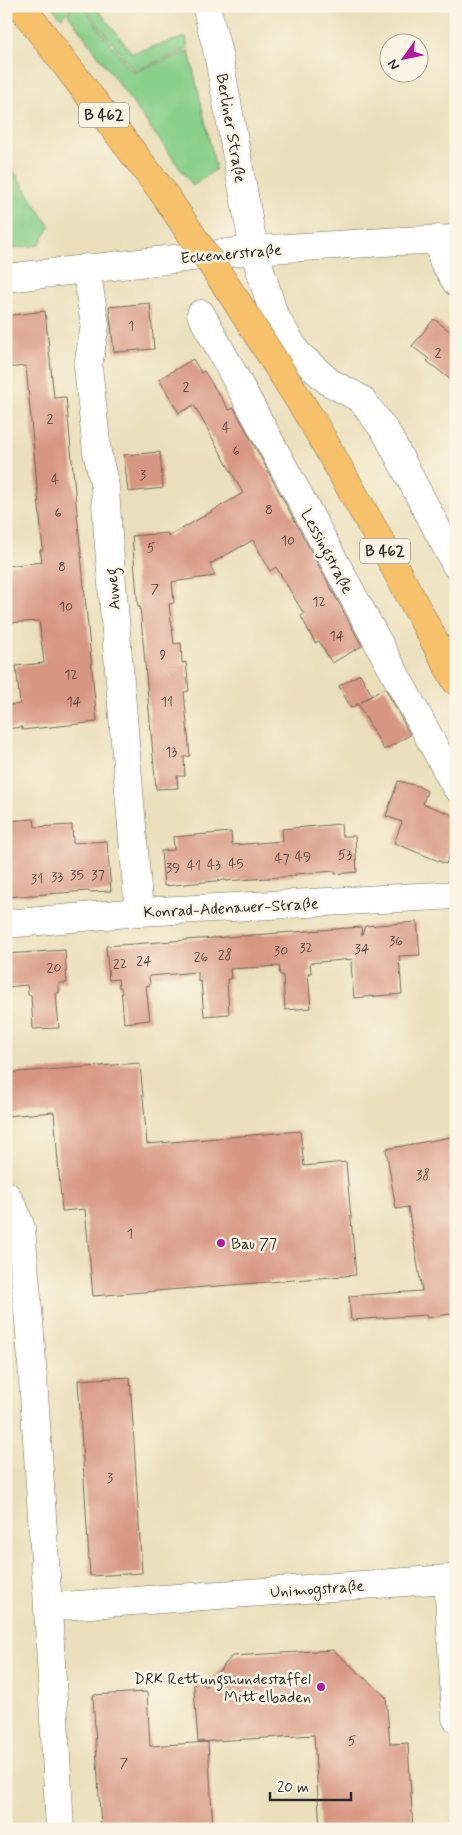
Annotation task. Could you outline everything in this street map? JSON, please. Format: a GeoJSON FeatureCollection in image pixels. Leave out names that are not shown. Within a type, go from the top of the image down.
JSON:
{"type":"FeatureCollection","features":[{"type":"Feature","properties":{"kind":"main road","name":"B 462"},"geometry":{"type":"LineString","coordinates":[[21,6],[162,191],[235,299],[313,422],[456,681]]}},
{"type":"Feature","properties":{"kind":"street","name":"Berliner Straße"},"geometry":{"type":"LineString","coordinates":[[206,6],[218,53],[254,250]]}},
{"type":"Feature","properties":{"kind":"street","name":"Eckenerstraße"},"geometry":{"type":"LineString","coordinates":[[6,278],[254,250],[447,239]]}},
{"type":"Feature","properties":{"kind":"street"},"geometry":{"type":"LineString","coordinates":[[447,239],[443,260],[456,282]]}},
{"type":"Feature","properties":{"kind":"street"},"geometry":{"type":"LineString","coordinates":[[254,250],[274,315],[297,353],[329,382],[361,399],[386,432],[456,565]]}},
{"type":"Feature","properties":{"kind":"street","name":"Auweg"},"geometry":{"type":"LineString","coordinates":[[86,268],[95,325],[88,366],[97,452],[105,487],[108,545],[139,912]]}},
{"type":"Feature","properties":{"kind":"street","name":"Lessingstraße"},"geometry":{"type":"LineString","coordinates":[[201,314],[456,787]]}},
{"type":"Feature","properties":{"kind":"street","name":"Konrad-Adenauer-Straße"},"geometry":{"type":"LineString","coordinates":[[6,924],[139,912],[456,895]]}},
{"type":"Feature","properties":{"kind":"street"},"geometry":{"type":"LineString","coordinates":[[6,1196],[14,1209],[21,1228],[30,1333],[60,1829]]}},
{"type":"Feature","properties":{"kind":"street","name":"Unimogstraße"},"geometry":{"type":"LineString","coordinates":[[48,1607],[448,1579],[456,1718]]}},
{"type":"Feature","properties":{"kind":"green space"},"geometry":{"type":"Polygon","coordinates":[[[52,6],[74,6],[61,18],[52,6]]]}},
{"type":"Feature","properties":{"kind":"green space"},"geometry":{"type":"Polygon","coordinates":[[[76,6],[82,6],[133,73],[189,51],[216,169],[193,186],[68,14],[76,6]]]}},
{"type":"Feature","properties":{"kind":"green space"},"geometry":{"type":"Polygon","coordinates":[[[84,6],[95,6],[132,53],[186,37],[188,49],[134,71],[84,6]]]}},
{"type":"Feature","properties":{"kind":"green space"},"geometry":{"type":"Polygon","coordinates":[[[6,159],[50,227],[39,245],[6,249],[6,159]]]}},
{"type":"Feature","properties":{"kind":"building"},"geometry":{"type":"Polygon","coordinates":[[[150,303],[154,349],[114,352],[109,307],[150,303]]]}},
{"type":"Feature","properties":{"kind":"building"},"geometry":{"type":"Polygon","coordinates":[[[45,311],[54,398],[66,397],[97,722],[22,730],[22,727],[6,729],[6,705],[20,704],[16,666],[44,663],[39,621],[6,623],[6,566],[42,562],[40,550],[43,550],[26,366],[6,368],[6,316],[45,311]]]}},
{"type":"Feature","properties":{"kind":"building"},"geometry":{"type":"Polygon","coordinates":[[[434,319],[456,336],[456,384],[427,361],[429,359],[412,346],[434,319]]]}},
{"type":"Feature","properties":{"kind":"building"},"geometry":{"type":"Polygon","coordinates":[[[193,359],[201,373],[204,371],[229,410],[234,408],[362,646],[332,663],[319,641],[315,643],[301,616],[304,614],[276,567],[270,571],[253,540],[210,564],[215,576],[172,582],[174,603],[169,604],[174,644],[181,643],[182,663],[186,662],[189,691],[184,692],[190,756],[184,757],[185,776],[177,776],[178,788],[156,789],[132,536],[168,533],[168,537],[243,493],[194,405],[179,413],[159,379],[193,359]]]}},
{"type":"Feature","properties":{"kind":"building"},"geometry":{"type":"Polygon","coordinates":[[[160,452],[163,488],[128,492],[124,455],[160,452]]]}},
{"type":"Feature","properties":{"kind":"building"},"geometry":{"type":"Polygon","coordinates":[[[360,674],[372,695],[361,702],[385,688],[410,735],[384,750],[358,704],[351,708],[339,686],[360,674]]]}},
{"type":"Feature","properties":{"kind":"building"},"geometry":{"type":"Polygon","coordinates":[[[398,781],[418,786],[427,791],[423,804],[456,816],[456,838],[446,864],[394,843],[402,822],[386,816],[398,781]]]}},
{"type":"Feature","properties":{"kind":"building"},"geometry":{"type":"Polygon","coordinates":[[[34,819],[35,827],[72,825],[73,843],[107,841],[111,891],[6,897],[6,821],[34,819]]]}},
{"type":"Feature","properties":{"kind":"building"},"geometry":{"type":"Polygon","coordinates":[[[341,824],[342,836],[355,836],[357,872],[335,874],[335,871],[164,886],[161,851],[174,850],[173,837],[231,832],[232,845],[283,841],[282,829],[341,824]]]}},
{"type":"Feature","properties":{"kind":"building"},"geometry":{"type":"Polygon","coordinates":[[[417,922],[420,955],[399,956],[402,994],[354,998],[351,964],[353,959],[310,963],[311,973],[308,973],[311,1008],[285,1010],[283,975],[280,975],[279,966],[230,969],[231,979],[227,979],[229,1014],[204,1016],[201,981],[198,982],[198,972],[149,976],[150,985],[146,986],[150,1020],[124,1023],[121,987],[119,988],[118,979],[109,980],[106,946],[361,927],[362,935],[365,926],[417,922]]]}},
{"type":"Feature","properties":{"kind":"building"},"geometry":{"type":"Polygon","coordinates":[[[65,950],[67,983],[59,983],[59,993],[56,993],[59,1028],[33,1029],[31,995],[28,995],[27,985],[6,987],[6,954],[65,950]]]}},
{"type":"Feature","properties":{"kind":"building","name":"Bau 77"},"geometry":{"type":"Polygon","coordinates":[[[140,1063],[147,1144],[300,1131],[304,1166],[346,1162],[356,1275],[93,1296],[85,1209],[62,1211],[54,1112],[6,1116],[6,1073],[140,1063]]]}},
{"type":"Feature","properties":{"kind":"building"},"geometry":{"type":"Polygon","coordinates":[[[456,1136],[456,1313],[427,1318],[426,1315],[351,1320],[349,1296],[422,1291],[408,1207],[396,1209],[386,1149],[456,1136]]]}},
{"type":"Feature","properties":{"kind":"building"},"geometry":{"type":"Polygon","coordinates":[[[130,1377],[142,1573],[90,1576],[78,1380],[130,1377]]]}},
{"type":"Feature","properties":{"kind":"building"},"geometry":{"type":"Polygon","coordinates":[[[333,1650],[386,1697],[390,1744],[408,1743],[413,1829],[320,1829],[314,1735],[198,1742],[193,1677],[206,1686],[232,1656],[333,1650]]]}},
{"type":"Feature","properties":{"kind":"building"},"geometry":{"type":"Polygon","coordinates":[[[147,1692],[150,1746],[208,1742],[213,1829],[101,1829],[93,1695],[147,1692]]]}},
{"type":"Feature","properties":{"kind":"place","name":"Bau 77"},"geometry":{"type":"Point","coordinates":[221,1243]}},
{"type":"Feature","properties":{"kind":"place","name":"DRK Rettungshundestaffel Mittelbaden"},"geometry":{"type":"Point","coordinates":[321,1687]}}]}
